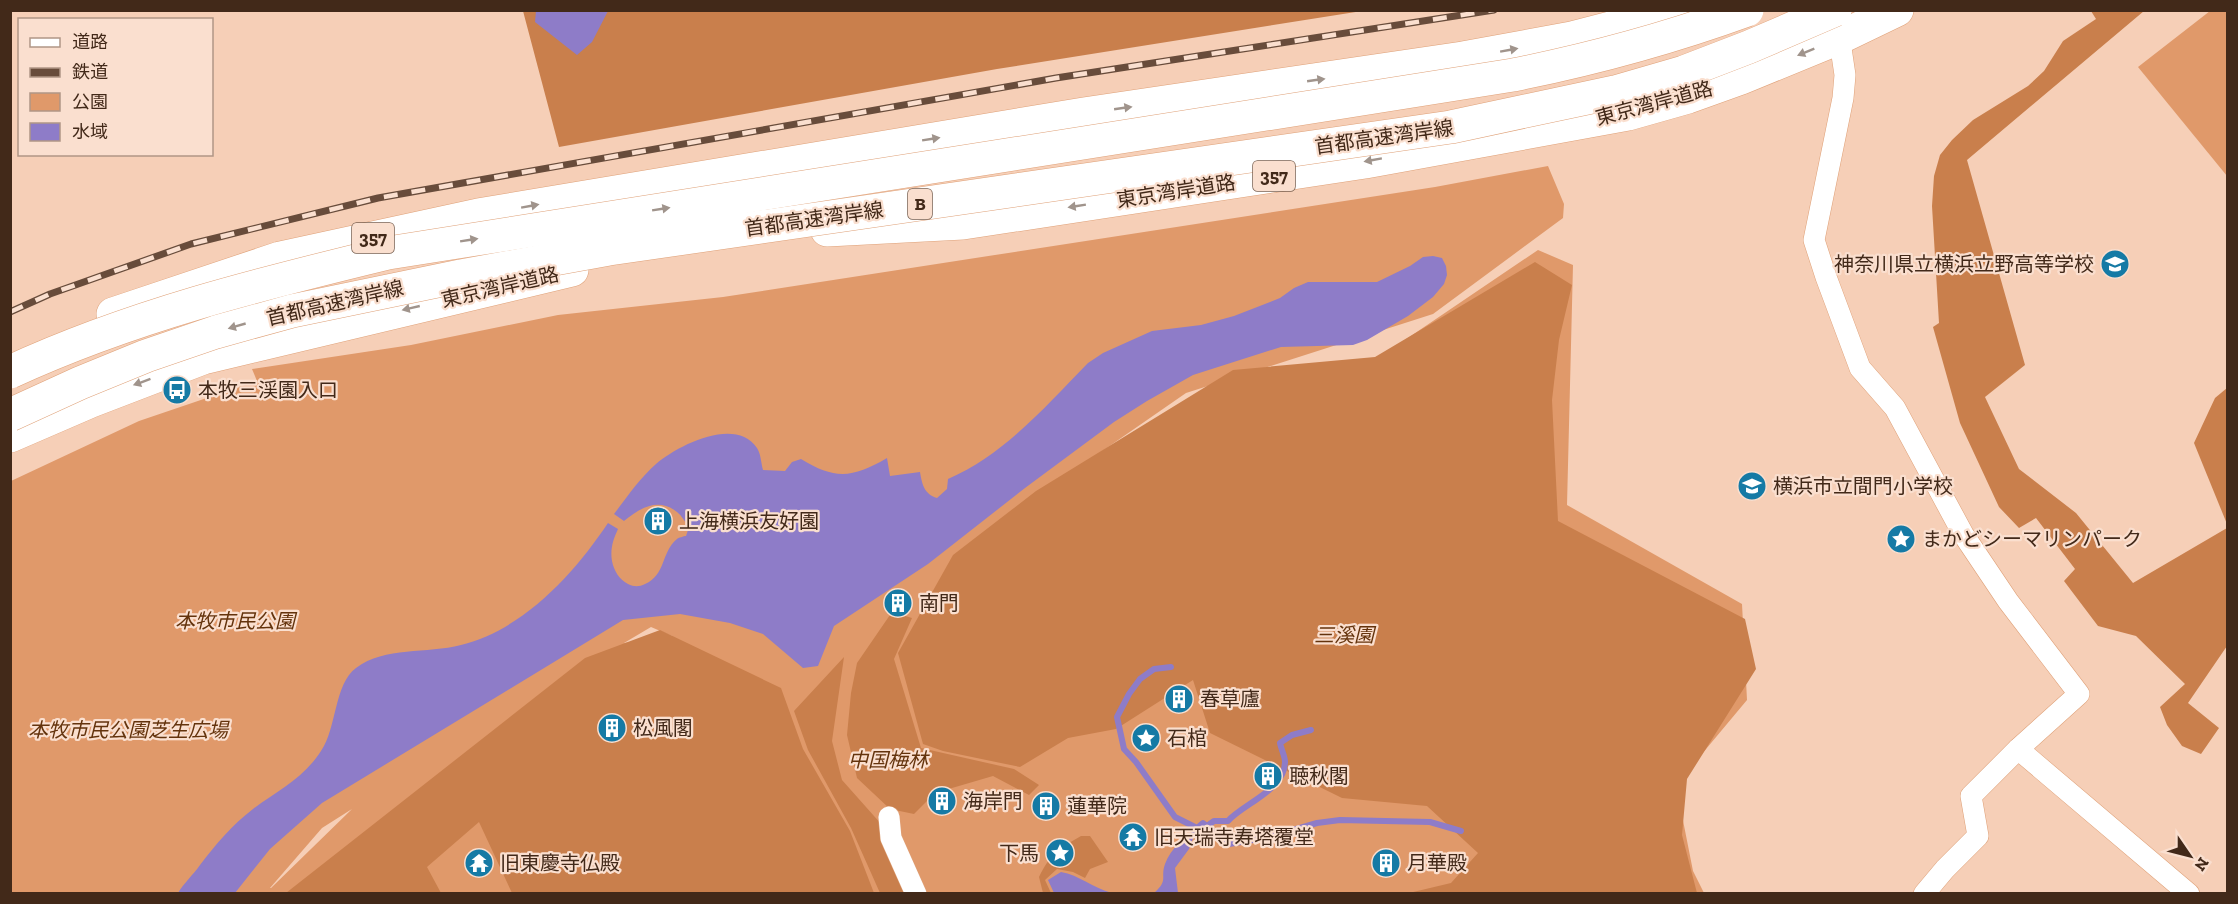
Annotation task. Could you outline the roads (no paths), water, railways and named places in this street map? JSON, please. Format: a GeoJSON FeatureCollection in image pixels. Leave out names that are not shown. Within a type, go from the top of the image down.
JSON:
{"type":"FeatureCollection","features":[{"type":"Feature","properties":{"kind":"highway","name":"357"},"geometry":{"type":"LineString","coordinates":[[10,354],[95,320],[280,258],[478,215],[1084,114],[1463,58],[1572,38],[1680,10]]}},
{"type":"Feature","properties":{"kind":"highway","name":"首都高速湾岸線"},"geometry":{"type":"LineString","coordinates":[[10,372],[62,348],[148,318],[277,280],[388,253],[1513,75],[1632,48],[1690,31],[1747,10]]}},
{"type":"Feature","properties":{"kind":"highway","name":"357"},"geometry":{"type":"LineString","coordinates":[[749,169],[1008,160],[1518,79],[1592,64],[1698,35],[1758,10]]}},
{"type":"Feature","properties":{"kind":"highway","name":"東京湾岸道路"},"geometry":{"type":"LineString","coordinates":[[10,436],[91,401],[203,358],[631,256],[755,233],[1358,133],[1449,121],[1583,93],[1818,10]]}},
{"type":"Feature","properties":{"kind":"highway","name":"東京湾岸道路"},"geometry":{"type":"LineString","coordinates":[[755,233],[963,223],[1365,162],[1628,114],[1688,97],[1836,20],[1897,10]]}},
{"type":"Feature","properties":{"kind":"highway","name":"首都高速湾岸線"},"geometry":{"type":"LineString","coordinates":[[10,415],[146,356],[216,332],[292,311],[461,276],[609,249],[1451,127],[1615,92],[1684,72],[1749,47],[1836,20]]}},
{"type":"Feature","properties":{"kind":"street"},"geometry":{"type":"LineString","coordinates":[[1836,20],[1845,75],[1843,98],[1814,240],[1826,277],[1860,368],[1895,408],[1964,534],[2002,592],[2079,694],[2018,749],[1971,796],[1978,836],[1924,894]]}},
{"type":"Feature","properties":{"kind":"street"},"geometry":{"type":"LineString","coordinates":[[2018,749],[2189,894]]}},
{"type":"Feature","properties":{"kind":"street"},"geometry":{"type":"LineString","coordinates":[[889,817],[891,837],[916,894]]}},
{"type":"Feature","properties":{"kind":"water"},"geometry":{"type":"Polygon","coordinates":[[[536,11],[608,11],[592,42],[577,55],[535,22],[536,11]]]}},
{"type":"Feature","properties":{"kind":"water"},"geometry":{"type":"Polygon","coordinates":[[[1423,257],[1442,258],[1446,266],[1447,275],[1444,284],[1433,297],[1408,316],[1367,340],[1353,345],[1281,347],[1193,375],[1114,422],[928,564],[834,626],[818,666],[803,668],[763,634],[730,623],[680,614],[623,620],[322,803],[270,849],[235,893],[178,893],[231,828],[245,815],[298,777],[314,761],[330,731],[339,695],[349,675],[356,668],[367,661],[393,653],[461,645],[506,626],[545,598],[563,580],[608,523],[618,529],[612,545],[611,557],[620,577],[634,586],[643,585],[652,580],[657,575],[672,544],[686,536],[689,527],[677,512],[663,505],[643,508],[624,521],[614,514],[650,469],[678,449],[707,437],[735,434],[748,439],[757,448],[763,470],[785,471],[792,462],[801,459],[824,471],[844,474],[864,470],[887,458],[890,476],[920,472],[926,491],[937,498],[947,489],[948,479],[988,457],[1006,443],[1088,363],[1103,353],[1152,331],[1201,325],[1234,316],[1280,298],[1308,282],[1377,282],[1423,257]]]}},
{"type":"Feature","properties":{"kind":"water"},"geometry":{"type":"Polygon","coordinates":[[[1197,828],[1189,849],[1175,868],[1178,893],[1154,893],[1163,882],[1165,864],[1174,848],[1197,828]]]}},
{"type":"Feature","properties":{"kind":"water"},"geometry":{"type":"Polygon","coordinates":[[[1061,872],[1112,893],[1054,893],[1048,880],[1061,872]]]}},
{"type":"Feature","properties":{"kind":"waterway"},"geometry":{"type":"LineString","coordinates":[[1171,667],[1154,669],[1140,679],[1117,717],[1124,749],[1175,817],[1197,828],[1203,823],[1229,844],[1265,838],[1317,823],[1340,820],[1430,822],[1461,831]]}},
{"type":"Feature","properties":{"kind":"waterway"},"geometry":{"type":"LineString","coordinates":[[1207,826],[1214,821],[1228,821],[1271,788],[1283,772],[1285,760],[1280,743],[1292,735],[1311,730]]}},
{"type":"Feature","properties":{"kind":"railway"},"geometry":{"type":"LineString","coordinates":[[10,312],[50,294],[191,244],[378,198],[1056,78],[1494,10]]}},
{"type":"Feature","properties":{"kind":"place","name":"神奈川県立横浜立野高等学校"},"geometry":{"type":"Point","coordinates":[2115,264]}},
{"type":"Feature","properties":{"kind":"place","name":"本牧三渓園入口"},"geometry":{"type":"Point","coordinates":[177,390]}},
{"type":"Feature","properties":{"kind":"place","name":"横浜市立間門小学校"},"geometry":{"type":"Point","coordinates":[1752,486]}},
{"type":"Feature","properties":{"kind":"place","name":"上海横浜友好園"},"geometry":{"type":"Point","coordinates":[658,521]}},
{"type":"Feature","properties":{"kind":"place","name":"まかどシーマリンパーク"},"geometry":{"type":"Point","coordinates":[1901,539]}},
{"type":"Feature","properties":{"kind":"place","name":"南門"},"geometry":{"type":"Point","coordinates":[898,603]}},
{"type":"Feature","properties":{"kind":"place","name":"春草廬"},"geometry":{"type":"Point","coordinates":[1179,699]}},
{"type":"Feature","properties":{"kind":"place","name":"松風閣"},"geometry":{"type":"Point","coordinates":[612,728]}},
{"type":"Feature","properties":{"kind":"place","name":"石棺"},"geometry":{"type":"Point","coordinates":[1146,738]}},
{"type":"Feature","properties":{"kind":"place","name":"聴秋閣"},"geometry":{"type":"Point","coordinates":[1268,776]}},
{"type":"Feature","properties":{"kind":"place","name":"海岸門"},"geometry":{"type":"Point","coordinates":[942,801]}},
{"type":"Feature","properties":{"kind":"place","name":"蓮華院"},"geometry":{"type":"Point","coordinates":[1046,806]}},
{"type":"Feature","properties":{"kind":"place","name":"旧天瑞寺寿塔覆堂"},"geometry":{"type":"Point","coordinates":[1133,837]}},
{"type":"Feature","properties":{"kind":"place","name":"下馬"},"geometry":{"type":"Point","coordinates":[1060,853]}},
{"type":"Feature","properties":{"kind":"place","name":"旧東慶寺仏殿"},"geometry":{"type":"Point","coordinates":[479,863]}},
{"type":"Feature","properties":{"kind":"place","name":"月華殿"},"geometry":{"type":"Point","coordinates":[1386,863]}},
{"type":"Feature","properties":{"kind":"park label","name":"本牧市民公園"},"geometry":{"type":"Point","coordinates":[235,621]}},
{"type":"Feature","properties":{"kind":"park label","name":"三溪園"},"geometry":{"type":"Point","coordinates":[1344,635]}},
{"type":"Feature","properties":{"kind":"park label","name":"本牧市民公園芝生広場"},"geometry":{"type":"Point","coordinates":[128,730]}},
{"type":"Feature","properties":{"kind":"park label","name":"中国梅林"},"geometry":{"type":"Point","coordinates":[888,760]}}]}
